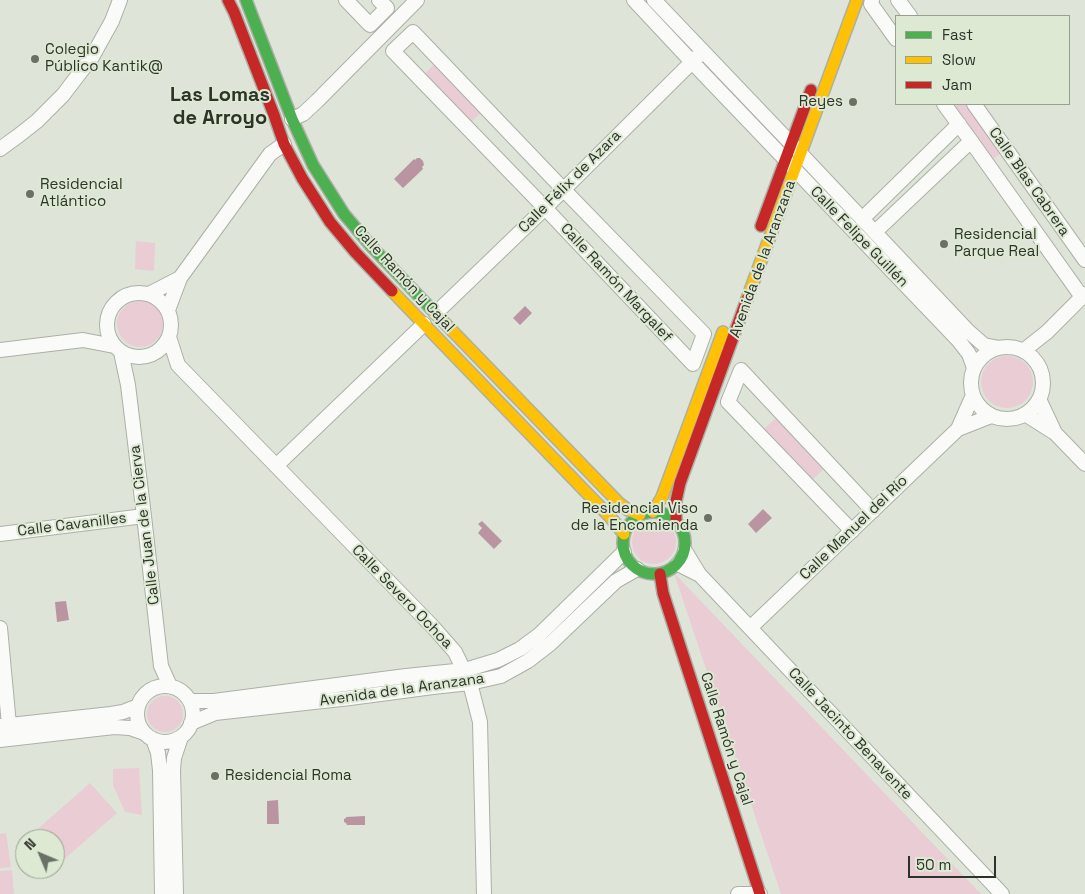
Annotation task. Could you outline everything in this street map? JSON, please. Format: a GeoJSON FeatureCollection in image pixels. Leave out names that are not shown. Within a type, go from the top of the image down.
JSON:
{"type":"FeatureCollection","features":[{"type":"Feature","properties":{"kind":"street"},"geometry":{"type":"LineString","coordinates":[[0,149],[37,121],[63,95],[92,57],[112,21],[120,0]]}},
{"type":"Feature","properties":{"kind":"street","name":"Calle Ramón y Cajal"},"geometry":{"type":"LineString","coordinates":[[228,0],[241,29],[284,144],[302,178],[330,222],[355,252],[611,518],[624,534]]}},
{"type":"Feature","properties":{"kind":"street","name":"Calle Ramón y Cajal"},"geometry":{"type":"LineString","coordinates":[[246,0],[292,119],[313,165],[344,214],[371,246],[619,503],[628,510],[640,515]]}},
{"type":"Feature","properties":{"kind":"street"},"geometry":{"type":"LineString","coordinates":[[346,0],[370,25],[387,8],[379,0]]}},
{"type":"Feature","properties":{"kind":"street"},"geometry":{"type":"LineString","coordinates":[[292,119],[302,114],[317,101],[417,0]]}},
{"type":"Feature","properties":{"kind":"street","name":"Calle Felipe Guillén"},"geometry":{"type":"LineString","coordinates":[[634,0],[959,341],[969,354],[974,368]]}},
{"type":"Feature","properties":{"kind":"street","name":"Calle Felipe Guillén"},"geometry":{"type":"LineString","coordinates":[[654,0],[968,331],[984,345],[998,348]]}},
{"type":"Feature","properties":{"kind":"street","name":"Avenida de la Aranzana"},"geometry":{"type":"LineString","coordinates":[[676,520],[676,501],[680,483],[857,0]]}},
{"type":"Feature","properties":{"kind":"street"},"geometry":{"type":"LineString","coordinates":[[872,0],[871,4],[895,38]]}},
{"type":"Feature","properties":{"kind":"street"},"geometry":{"type":"LineString","coordinates":[[898,0],[909,15]]}},
{"type":"Feature","properties":{"kind":"street"},"geometry":{"type":"LineString","coordinates":[[380,15],[405,40]]}},
{"type":"Feature","properties":{"kind":"street","name":"Calle Ramón Margalef"},"geometry":{"type":"LineString","coordinates":[[413,32],[704,334],[693,364],[393,51],[405,40],[413,32]]}},
{"type":"Feature","properties":{"kind":"street","name":"Calle Félix de Azara"},"geometry":{"type":"LineString","coordinates":[[436,313],[703,51]]}},
{"type":"Feature","properties":{"kind":"street","name":"Avenida de la Aranzana"},"geometry":{"type":"LineString","coordinates":[[757,238],[814,80]]}},
{"type":"Feature","properties":{"kind":"street","name":"Calle Blas Cabrera"},"geometry":{"type":"LineString","coordinates":[[945,105],[1083,296]]}},
{"type":"Feature","properties":{"kind":"street","name":"Calle Blas Cabrera"},"geometry":{"type":"LineString","coordinates":[[975,105],[1085,260]]}},
{"type":"Feature","properties":{"kind":"street"},"geometry":{"type":"LineString","coordinates":[[862,219],[959,124]]}},
{"type":"Feature","properties":{"kind":"street"},"geometry":{"type":"LineString","coordinates":[[874,232],[971,141]]}},
{"type":"Feature","properties":{"kind":"street"},"geometry":{"type":"LineString","coordinates":[[168,310],[180,278],[270,154],[284,144]]}},
{"type":"Feature","properties":{"kind":"street"},"geometry":{"type":"LineString","coordinates":[[148,294],[180,278]]}},
{"type":"Feature","properties":{"kind":"street"},"geometry":{"type":"LineString","coordinates":[[0,350],[84,340],[117,349],[129,356],[146,357],[160,350],[169,336],[171,318],[163,303],[156,297],[139,292],[121,298],[114,304],[109,312],[107,330],[109,338],[117,349]]}},
{"type":"Feature","properties":{"kind":"street"},"geometry":{"type":"LineString","coordinates":[[1023,351],[1047,332],[1083,296]]}},
{"type":"Feature","properties":{"kind":"street","name":"Avenida de la Aranzana"},"geometry":{"type":"LineString","coordinates":[[653,512],[662,497],[727,320]]}},
{"type":"Feature","properties":{"kind":"street"},"geometry":{"type":"LineString","coordinates":[[84,340],[107,321]]}},
{"type":"Feature","properties":{"kind":"street"},"geometry":{"type":"LineString","coordinates":[[276,466],[424,324]]}},
{"type":"Feature","properties":{"kind":"street"},"geometry":{"type":"LineString","coordinates":[[1037,365],[1047,332]]}},
{"type":"Feature","properties":{"kind":"street","name":"Calle Severo Ochoa"},"geometry":{"type":"LineString","coordinates":[[169,336],[178,365]]}},
{"type":"Feature","properties":{"kind":"street"},"geometry":{"type":"LineString","coordinates":[[998,348],[1011,348],[1023,351],[1033,358],[1043,378],[1039,399],[1034,408],[1014,419],[1002,419],[991,416],[977,404],[973,395],[971,377],[974,368],[980,359],[998,348]]}},
{"type":"Feature","properties":{"kind":"street","name":"Calle Juan de la Cierva"},"geometry":{"type":"LineString","coordinates":[[117,349],[128,385],[144,516],[160,666],[155,688]]}},
{"type":"Feature","properties":{"kind":"street"},"geometry":{"type":"LineString","coordinates":[[699,349],[734,386]]}},
{"type":"Feature","properties":{"kind":"street","name":"Calle Severo Ochoa"},"geometry":{"type":"LineString","coordinates":[[153,354],[178,365],[455,652],[470,683],[480,722],[484,894]]}},
{"type":"Feature","properties":{"kind":"street","name":"Calle Juan de la Cierva"},"geometry":{"type":"LineString","coordinates":[[128,385],[138,357]]}},
{"type":"Feature","properties":{"kind":"street"},"geometry":{"type":"LineString","coordinates":[[852,531],[728,402],[741,370],[873,511]]}},
{"type":"Feature","properties":{"kind":"street","name":"Calle Manuel del Río"},"geometry":{"type":"LineString","coordinates":[[750,628],[958,429],[973,395]]}},
{"type":"Feature","properties":{"kind":"street"},"geometry":{"type":"LineString","coordinates":[[1039,399],[1055,432]]}},
{"type":"Feature","properties":{"kind":"street"},"geometry":{"type":"LineString","coordinates":[[1025,414],[1055,432],[1085,464]]}},
{"type":"Feature","properties":{"kind":"street","name":"Calle Manuel del Río"},"geometry":{"type":"LineString","coordinates":[[958,429],[991,416]]}},
{"type":"Feature","properties":{"kind":"street"},"geometry":{"type":"LineString","coordinates":[[653,512],[669,515],[676,520],[684,534],[685,551],[678,564],[670,570],[649,572],[629,562],[624,552],[624,534],[632,522],[640,515],[653,512]]}},
{"type":"Feature","properties":{"kind":"street","name":"Calle Cavanilles"},"geometry":{"type":"LineString","coordinates":[[0,534],[144,516]]}},
{"type":"Feature","properties":{"kind":"street","name":"Calle Jacinto Benavente"},"geometry":{"type":"LineString","coordinates":[[685,551],[699,574],[1002,894]]}},
{"type":"Feature","properties":{"kind":"street","name":"Avenida de la Aranzana"},"geometry":{"type":"LineString","coordinates":[[190,701],[214,701],[465,670],[498,660],[520,649],[539,635],[624,552]]}},
{"type":"Feature","properties":{"kind":"street","name":"Calle Jacinto Benavente"},"geometry":{"type":"LineString","coordinates":[[678,564],[699,574]]}},
{"type":"Feature","properties":{"kind":"street","name":"Calle Ramón y Cajal"},"geometry":{"type":"LineString","coordinates":[[649,572],[663,593],[760,894]]}},
{"type":"Feature","properties":{"kind":"street","name":"Avenida de la Aranzana"},"geometry":{"type":"LineString","coordinates":[[191,723],[215,713],[470,683],[501,676],[528,661],[550,644],[616,581],[649,572]]}},
{"type":"Feature","properties":{"kind":"street"},"geometry":{"type":"LineString","coordinates":[[0,628],[4,726],[111,714],[138,706]]}},
{"type":"Feature","properties":{"kind":"street","name":"Calle Juan de la Cierva"},"geometry":{"type":"LineString","coordinates":[[160,666],[170,686]]}},
{"type":"Feature","properties":{"kind":"street"},"geometry":{"type":"LineString","coordinates":[[0,740],[114,726],[130,728],[149,736],[162,742],[172,741],[181,737],[191,723],[193,712],[190,701],[182,691],[170,686],[155,688],[144,695],[138,706],[137,716],[139,725],[149,736],[158,754],[160,770],[162,894]]}},
{"type":"Feature","properties":{"kind":"street"},"geometry":{"type":"LineString","coordinates":[[176,894],[172,770],[181,737]]}},
{"type":"Feature","properties":{"kind":"street"},"geometry":{"type":"LineString","coordinates":[[738,894],[760,894]]}},
{"type":"Feature","properties":{"kind":"shaded area"},"geometry":{"type":"Polygon","coordinates":[[[438,61],[485,109],[471,122],[424,74],[438,61]]]}},
{"type":"Feature","properties":{"kind":"shaded area"},"geometry":{"type":"Polygon","coordinates":[[[958,105],[972,105],[1005,150],[989,162],[950,110],[958,105]]]}},
{"type":"Feature","properties":{"kind":"shaded area"},"geometry":{"type":"Polygon","coordinates":[[[417,158],[423,161],[423,169],[403,188],[394,179],[417,158]]]}},
{"type":"Feature","properties":{"kind":"shaded area"},"geometry":{"type":"Polygon","coordinates":[[[136,241],[155,243],[154,271],[135,269],[136,241]]]}},
{"type":"Feature","properties":{"kind":"shaded area"},"geometry":{"type":"Polygon","coordinates":[[[140,301],[153,305],[159,311],[163,324],[159,337],[153,343],[140,347],[127,343],[121,337],[117,324],[121,311],[127,305],[140,301]]]}},
{"type":"Feature","properties":{"kind":"shaded area"},"geometry":{"type":"Polygon","coordinates":[[[525,306],[532,313],[520,325],[513,318],[525,306]]]}},
{"type":"Feature","properties":{"kind":"shaded area"},"geometry":{"type":"Polygon","coordinates":[[[1007,356],[1021,360],[1029,368],[1033,382],[1029,396],[1021,404],[1007,408],[993,404],[985,396],[981,382],[985,368],[993,360],[1007,356]]]}},
{"type":"Feature","properties":{"kind":"shaded area"},"geometry":{"type":"Polygon","coordinates":[[[778,416],[826,467],[812,480],[764,429],[778,416]]]}},
{"type":"Feature","properties":{"kind":"shaded area"},"geometry":{"type":"Polygon","coordinates":[[[763,509],[772,518],[756,533],[748,524],[763,509]]]}},
{"type":"Feature","properties":{"kind":"shaded area"},"geometry":{"type":"Polygon","coordinates":[[[654,520],[666,524],[672,530],[676,542],[672,554],[666,560],[654,564],[642,560],[636,554],[632,542],[636,530],[642,524],[654,520]]]}},
{"type":"Feature","properties":{"kind":"shaded area"},"geometry":{"type":"Polygon","coordinates":[[[482,521],[502,541],[494,549],[478,533],[482,528],[478,524],[482,521]]]}},
{"type":"Feature","properties":{"kind":"shaded area"},"geometry":{"type":"Polygon","coordinates":[[[674,573],[981,894],[781,894],[674,573]]]}},
{"type":"Feature","properties":{"kind":"shaded area"},"geometry":{"type":"Polygon","coordinates":[[[66,601],[69,620],[57,622],[55,602],[66,601]]]}},
{"type":"Feature","properties":{"kind":"shaded area"},"geometry":{"type":"Polygon","coordinates":[[[165,696],[172,697],[178,701],[182,707],[182,721],[178,727],[172,731],[165,732],[158,731],[152,727],[148,721],[147,714],[148,707],[152,701],[158,697],[165,696]]]}},
{"type":"Feature","properties":{"kind":"shaded area"},"geometry":{"type":"Polygon","coordinates":[[[139,768],[142,815],[125,812],[113,785],[113,769],[139,768]]]}},
{"type":"Feature","properties":{"kind":"shaded area"},"geometry":{"type":"Polygon","coordinates":[[[90,783],[117,813],[65,859],[65,829],[38,829],[90,783]]]}},
{"type":"Feature","properties":{"kind":"shaded area"},"geometry":{"type":"Polygon","coordinates":[[[278,800],[279,824],[267,824],[267,801],[278,800]]]}},
{"type":"Feature","properties":{"kind":"shaded area"},"geometry":{"type":"Polygon","coordinates":[[[365,816],[365,825],[347,825],[344,822],[346,817],[365,816]]]}},
{"type":"Feature","properties":{"kind":"shaded area"},"geometry":{"type":"Polygon","coordinates":[[[6,833],[11,867],[0,868],[0,834],[6,833]]]}},
{"type":"Feature","properties":{"kind":"shaded area"},"geometry":{"type":"Polygon","coordinates":[[[12,870],[14,894],[0,894],[0,871],[12,870]]]}},
{"type":"Feature","properties":{"kind":"traffic: fast"},"geometry":{"type":"LineString","coordinates":[[246,0],[292,119],[313,165],[344,214],[371,246],[435,313]]}},
{"type":"Feature","properties":{"kind":"traffic: fast"},"geometry":{"type":"LineString","coordinates":[[648,512],[660,512],[676,521],[683,531],[685,543],[683,555],[676,565],[660,574],[648,574],[637,569],[628,560],[623,549],[623,537],[628,526],[637,517],[648,512]]}},
{"type":"Feature","properties":{"kind":"traffic: slow"},"geometry":{"type":"LineString","coordinates":[[747,299],[857,0]]}},
{"type":"Feature","properties":{"kind":"traffic: slow"},"geometry":{"type":"LineString","coordinates":[[392,291],[611,518],[624,534]]}},
{"type":"Feature","properties":{"kind":"traffic: slow"},"geometry":{"type":"LineString","coordinates":[[435,313],[619,503],[628,510],[640,515]]}},
{"type":"Feature","properties":{"kind":"traffic: slow"},"geometry":{"type":"LineString","coordinates":[[653,512],[662,497],[723,332]]}},
{"type":"Feature","properties":{"kind":"traffic: jam"},"geometry":{"type":"LineString","coordinates":[[228,0],[284,144],[302,178],[330,222],[392,291]]}},
{"type":"Feature","properties":{"kind":"traffic: jam"},"geometry":{"type":"LineString","coordinates":[[761,226],[811,90]]}},
{"type":"Feature","properties":{"kind":"traffic: jam"},"geometry":{"type":"LineString","coordinates":[[676,520],[676,501],[680,483],[747,299]]}},
{"type":"Feature","properties":{"kind":"traffic: jam"},"geometry":{"type":"LineString","coordinates":[[660,574],[663,593],[760,894]]}},
{"type":"Feature","properties":{"kind":"place","name":"Colegio Público Kantik@"},"geometry":{"type":"Point","coordinates":[35,59]}},
{"type":"Feature","properties":{"kind":"place","name":"Reyes"},"geometry":{"type":"Point","coordinates":[853,102]}},
{"type":"Feature","properties":{"kind":"place","name":"Residencial Atlántico"},"geometry":{"type":"Point","coordinates":[30,194]}},
{"type":"Feature","properties":{"kind":"place","name":"Residencial Parque Real"},"geometry":{"type":"Point","coordinates":[944,244]}},
{"type":"Feature","properties":{"kind":"place","name":"Residencial Viso de la Encomienda"},"geometry":{"type":"Point","coordinates":[708,518]}},
{"type":"Feature","properties":{"kind":"place","name":"Residencial Roma"},"geometry":{"type":"Point","coordinates":[215,776]}},
{"type":"Feature","properties":{"kind":"district","name":"Las Lomas de Arroyo"},"geometry":{"type":"Point","coordinates":[220,108]}}]}
